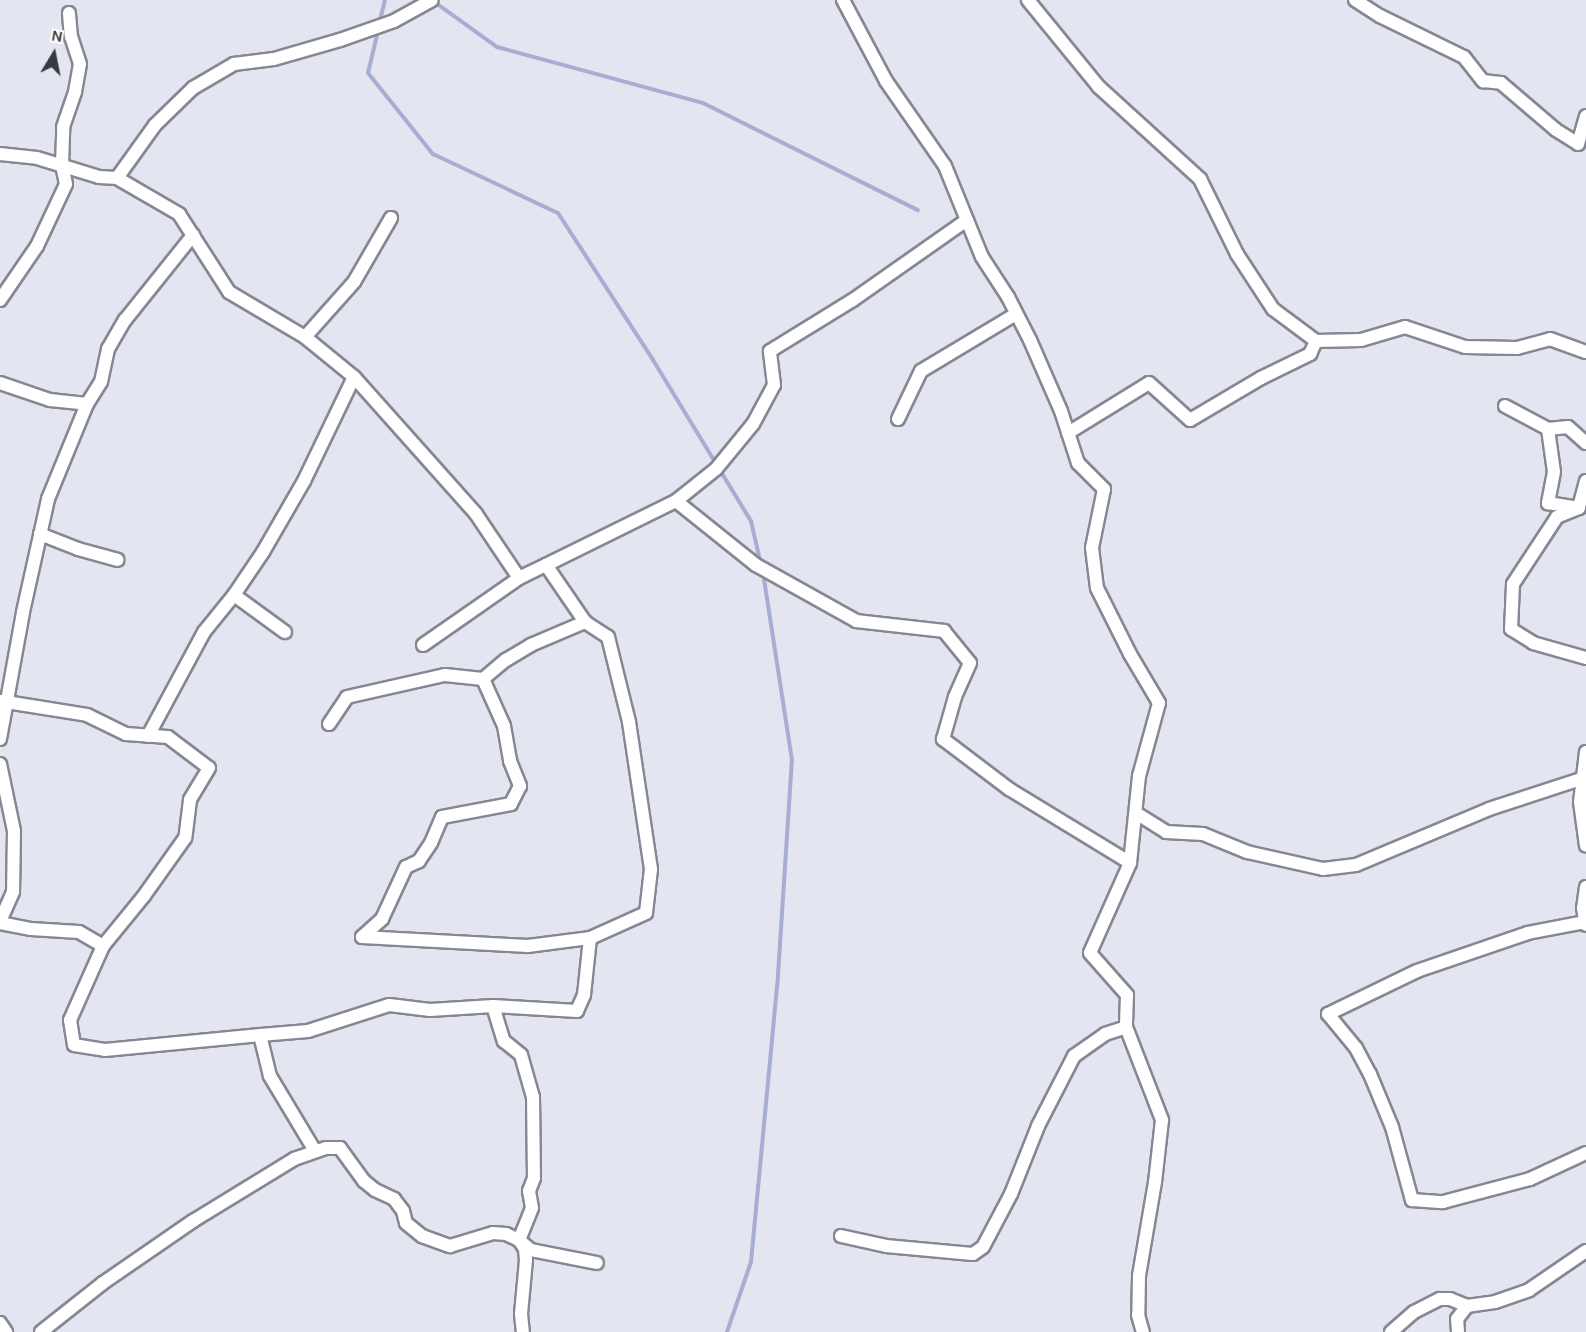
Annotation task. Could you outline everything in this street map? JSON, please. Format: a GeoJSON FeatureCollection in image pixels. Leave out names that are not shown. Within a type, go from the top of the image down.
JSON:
{"type":"FeatureCollection","features":[{"type":"Feature","properties":{"kind":"street"},"geometry":{"type":"LineString","coordinates":[[117,178],[154,125],[193,88],[234,64],[274,59],[394,21],[432,0]]}},
{"type":"Feature","properties":{"kind":"street"},"geometry":{"type":"LineString","coordinates":[[843,0],[886,81],[945,166],[982,257],[1035,350],[1078,463],[1104,489],[1092,548],[1097,588],[1130,654],[1159,703],[1139,776],[1130,863],[1090,953],[1127,995],[1126,1027],[1162,1120],[1155,1182],[1138,1276],[1138,1315],[1143,1332]]}},
{"type":"Feature","properties":{"kind":"street"},"geometry":{"type":"LineString","coordinates":[[1028,0],[1099,87],[1200,179],[1237,254],[1273,309],[1316,341],[1360,340],[1405,327],[1465,347],[1517,348],[1550,339],[1586,352]]}},
{"type":"Feature","properties":{"kind":"street"},"geometry":{"type":"LineString","coordinates":[[1355,0],[1380,16],[1464,57],[1483,81],[1501,83],[1556,130],[1578,144],[1586,116]]}},
{"type":"Feature","properties":{"kind":"street"},"geometry":{"type":"LineString","coordinates":[[0,300],[42,236],[66,184],[62,165],[63,128],[75,92],[80,64],[71,37],[69,13]]}},
{"type":"Feature","properties":{"kind":"street"},"geometry":{"type":"LineString","coordinates":[[0,154],[37,158],[99,177],[117,178],[179,214],[229,292],[305,337],[354,377],[476,514],[519,578]]}},
{"type":"Feature","properties":{"kind":"street"},"geometry":{"type":"LineString","coordinates":[[305,337],[354,282],[391,218]]}},
{"type":"Feature","properties":{"kind":"street"},"geometry":{"type":"LineString","coordinates":[[423,645],[519,578],[676,501],[718,466],[753,424],[774,385],[770,351],[853,300],[967,220]]}},
{"type":"Feature","properties":{"kind":"street"},"geometry":{"type":"LineString","coordinates":[[0,739],[3,701],[48,499],[87,404],[101,382],[108,349],[125,320],[193,235]]}},
{"type":"Feature","properties":{"kind":"street"},"geometry":{"type":"LineString","coordinates":[[898,419],[921,371],[1016,314]]}},
{"type":"Feature","properties":{"kind":"street"},"geometry":{"type":"LineString","coordinates":[[1068,433],[1149,383],[1190,420],[1261,378],[1310,354],[1316,341]]}},
{"type":"Feature","properties":{"kind":"street"},"geometry":{"type":"LineString","coordinates":[[148,736],[204,632],[234,595],[304,481],[354,377]]}},
{"type":"Feature","properties":{"kind":"street"},"geometry":{"type":"LineString","coordinates":[[0,383],[50,400],[87,404]]}},
{"type":"Feature","properties":{"kind":"street"},"geometry":{"type":"LineString","coordinates":[[1505,406],[1548,429],[1568,427],[1586,443]]}},
{"type":"Feature","properties":{"kind":"street"},"geometry":{"type":"LineString","coordinates":[[1548,429],[1554,472],[1548,504],[1579,508]]}},
{"type":"Feature","properties":{"kind":"street"},"geometry":{"type":"LineString","coordinates":[[1579,508],[1586,482]]}},
{"type":"Feature","properties":{"kind":"street"},"geometry":{"type":"LineString","coordinates":[[676,501],[756,565],[856,621],[944,631],[970,663],[954,697],[943,739],[1009,789],[1130,863]]}},
{"type":"Feature","properties":{"kind":"street"},"geometry":{"type":"LineString","coordinates":[[1579,508],[1557,518],[1513,584],[1511,629],[1533,643],[1586,658]]}},
{"type":"Feature","properties":{"kind":"street"},"geometry":{"type":"LineString","coordinates":[[40,534],[78,549],[118,560]]}},
{"type":"Feature","properties":{"kind":"street"},"geometry":{"type":"LineString","coordinates":[[483,680],[504,726],[510,761],[520,786],[511,804],[442,817],[431,843],[419,861],[406,867],[382,920],[362,937],[528,946],[590,938],[646,913],[651,869],[629,722],[608,637],[585,622],[546,565]]}},
{"type":"Feature","properties":{"kind":"street"},"geometry":{"type":"LineString","coordinates":[[234,595],[285,632]]}},
{"type":"Feature","properties":{"kind":"street"},"geometry":{"type":"LineString","coordinates":[[329,724],[347,698],[445,675],[483,680],[506,660],[531,645],[585,622]]}},
{"type":"Feature","properties":{"kind":"street"},"geometry":{"type":"LineString","coordinates":[[3,701],[87,715],[126,734],[168,737],[209,768],[190,800],[185,838],[143,897],[103,946],[70,1020],[74,1046],[105,1050],[308,1031],[389,1005],[430,1010],[493,1006],[577,1011],[584,995],[590,938]]}},
{"type":"Feature","properties":{"kind":"street"},"geometry":{"type":"LineString","coordinates":[[1586,752],[1580,802],[1586,846]]}},
{"type":"Feature","properties":{"kind":"street"},"geometry":{"type":"LineString","coordinates":[[0,764],[14,831],[13,892],[0,922],[31,929],[79,932],[103,946]]}},
{"type":"Feature","properties":{"kind":"street"},"geometry":{"type":"LineString","coordinates":[[1136,813],[1166,832],[1203,834],[1247,852],[1323,870],[1356,866],[1489,809],[1581,779]]}},
{"type":"Feature","properties":{"kind":"street"},"geometry":{"type":"LineString","coordinates":[[1586,887],[1583,908],[1586,924],[1528,933],[1417,971],[1328,1014],[1356,1048],[1370,1074],[1392,1127],[1412,1200],[1443,1202],[1530,1179],[1586,1153]]}},
{"type":"Feature","properties":{"kind":"street"},"geometry":{"type":"LineString","coordinates":[[493,1006],[504,1041],[521,1055],[533,1097],[534,1178],[529,1191],[532,1208],[519,1240]]}},
{"type":"Feature","properties":{"kind":"street"},"geometry":{"type":"LineString","coordinates":[[841,1236],[886,1246],[973,1254],[983,1247],[1011,1194],[1038,1126],[1074,1056],[1105,1034],[1126,1027]]}},
{"type":"Feature","properties":{"kind":"street"},"geometry":{"type":"LineString","coordinates":[[260,1035],[270,1076],[315,1151]]}},
{"type":"Feature","properties":{"kind":"street"},"geometry":{"type":"LineString","coordinates":[[41,1332],[103,1283],[193,1221],[294,1159],[315,1151],[340,1148],[364,1181],[375,1191],[394,1199],[403,1211],[406,1223],[422,1236],[450,1246],[492,1233],[506,1234],[519,1240],[531,1250],[597,1263]]}},
{"type":"Feature","properties":{"kind":"street"},"geometry":{"type":"LineString","coordinates":[[519,1240],[525,1249],[526,1260],[521,1314],[523,1332]]}},
{"type":"Feature","properties":{"kind":"street"},"geometry":{"type":"LineString","coordinates":[[1391,1332],[1414,1312],[1440,1299],[1450,1299],[1467,1306],[1495,1302],[1529,1290],[1586,1251]]}},
{"type":"Feature","properties":{"kind":"street"},"geometry":{"type":"LineString","coordinates":[[1458,1332],[1457,1319],[1467,1306]]}},
{"type":"Feature","properties":{"kind":"street"},"geometry":{"type":"LineString","coordinates":[[0,1323],[6,1332]]}},
{"type":"Feature","properties":{"kind":"waterway"},"geometry":{"type":"LineString","coordinates":[[379,24],[385,0]]}},
{"type":"Feature","properties":{"kind":"waterway"},"geometry":{"type":"LineString","coordinates":[[433,1],[497,47],[703,103],[918,210]]}},
{"type":"Feature","properties":{"kind":"waterway"},"geometry":{"type":"LineString","coordinates":[[378,31],[368,73],[433,154],[558,213],[653,360],[751,521],[761,565]]}},
{"type":"Feature","properties":{"kind":"waterway"},"geometry":{"type":"LineString","coordinates":[[727,1332],[751,1262],[778,975],[792,760],[763,573]]}}]}
